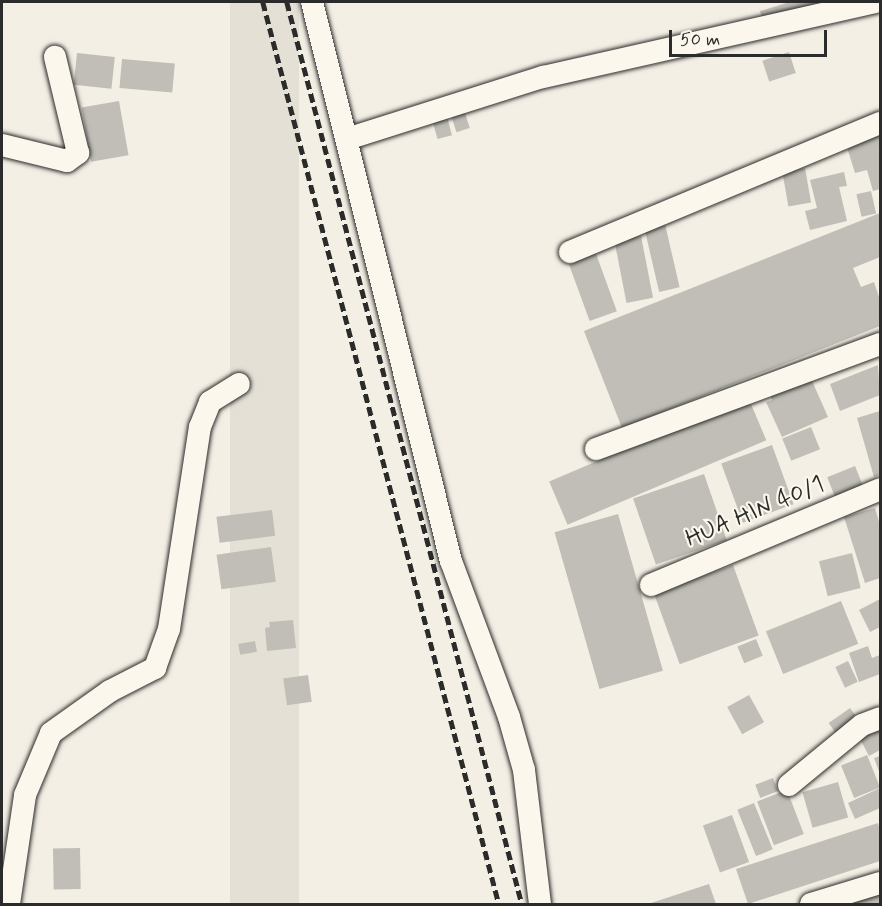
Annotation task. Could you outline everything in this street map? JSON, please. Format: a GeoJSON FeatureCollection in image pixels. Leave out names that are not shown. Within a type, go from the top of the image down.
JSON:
{"type":"FeatureCollection","features":[{"type":"Feature","properties":{"kind":"street"},"geometry":{"type":"LineString","coordinates":[[312,2],[451,561],[509,717],[524,770],[540,904]]}},
{"type":"Feature","properties":{"kind":"street"},"geometry":{"type":"LineString","coordinates":[[347,139],[543,77],[875,2]]}},
{"type":"Feature","properties":{"kind":"street"},"geometry":{"type":"LineString","coordinates":[[2,145],[67,160],[78,153],[55,57]]}},
{"type":"Feature","properties":{"kind":"street"},"geometry":{"type":"LineString","coordinates":[[570,252],[880,123]]}},
{"type":"Feature","properties":{"kind":"street"},"geometry":{"type":"LineString","coordinates":[[596,449],[880,344]]}},
{"type":"Feature","properties":{"kind":"street"},"geometry":{"type":"LineString","coordinates":[[9,904],[25,795],[51,733],[110,692],[155,668],[170,629],[200,427],[210,402],[239,384]]}},
{"type":"Feature","properties":{"kind":"street","name":"HUA HIN 40/1"},"geometry":{"type":"LineString","coordinates":[[651,585],[880,489]]}},
{"type":"Feature","properties":{"kind":"street"},"geometry":{"type":"LineString","coordinates":[[789,785],[862,725],[880,718]]}},
{"type":"Feature","properties":{"kind":"street"},"geometry":{"type":"LineString","coordinates":[[811,904],[880,883]]}},
{"type":"Feature","properties":{"kind":"shaded area"},"geometry":{"type":"Polygon","coordinates":[[[230,2],[299,2],[299,904],[230,904],[230,2]]]}},
{"type":"Feature","properties":{"kind":"building"},"geometry":{"type":"Polygon","coordinates":[[[790,2],[841,2],[764,25],[760,11],[790,2]]]}},
{"type":"Feature","properties":{"kind":"building"},"geometry":{"type":"Polygon","coordinates":[[[789,52],[796,73],[769,82],[762,61],[789,52]]]}},
{"type":"Feature","properties":{"kind":"building"},"geometry":{"type":"Polygon","coordinates":[[[77,53],[115,57],[111,89],[74,85],[77,53]]]}},
{"type":"Feature","properties":{"kind":"building"},"geometry":{"type":"Polygon","coordinates":[[[122,59],[175,64],[172,93],[119,88],[122,59]]]}},
{"type":"Feature","properties":{"kind":"building"},"geometry":{"type":"Polygon","coordinates":[[[119,101],[129,155],[91,162],[82,108],[119,101]]]}},
{"type":"Feature","properties":{"kind":"building"},"geometry":{"type":"Polygon","coordinates":[[[463,107],[470,128],[456,132],[450,111],[463,107]]]}},
{"type":"Feature","properties":{"kind":"building"},"geometry":{"type":"Polygon","coordinates":[[[446,113],[452,135],[437,139],[432,117],[446,113]]]}},
{"type":"Feature","properties":{"kind":"building"},"geometry":{"type":"Polygon","coordinates":[[[880,131],[880,189],[873,191],[867,170],[855,173],[845,141],[880,131]]]}},
{"type":"Feature","properties":{"kind":"building"},"geometry":{"type":"Polygon","coordinates":[[[805,168],[811,202],[788,206],[782,172],[805,168]]]}},
{"type":"Feature","properties":{"kind":"building"},"geometry":{"type":"Polygon","coordinates":[[[844,172],[847,186],[839,187],[847,221],[810,230],[805,211],[817,208],[810,180],[844,172]]]}},
{"type":"Feature","properties":{"kind":"building"},"geometry":{"type":"Polygon","coordinates":[[[871,191],[876,213],[862,217],[856,194],[871,191]]]}},
{"type":"Feature","properties":{"kind":"building"},"geometry":{"type":"Polygon","coordinates":[[[880,213],[880,257],[853,268],[861,287],[874,282],[880,300],[880,326],[622,428],[584,331],[880,213]]]}},
{"type":"Feature","properties":{"kind":"building"},"geometry":{"type":"Polygon","coordinates":[[[665,224],[680,287],[659,292],[645,229],[665,224]]]}},
{"type":"Feature","properties":{"kind":"building"},"geometry":{"type":"Polygon","coordinates":[[[641,236],[653,298],[627,303],[614,241],[641,236]]]}},
{"type":"Feature","properties":{"kind":"building"},"geometry":{"type":"Polygon","coordinates":[[[595,251],[617,311],[590,321],[568,261],[595,251]]]}},
{"type":"Feature","properties":{"kind":"building"},"geometry":{"type":"Polygon","coordinates":[[[878,365],[880,395],[840,411],[830,384],[878,365]]]}},
{"type":"Feature","properties":{"kind":"building"},"geometry":{"type":"Polygon","coordinates":[[[809,374],[828,417],[782,437],[766,402],[772,400],[769,393],[809,374]]]}},
{"type":"Feature","properties":{"kind":"building"},"geometry":{"type":"Polygon","coordinates":[[[748,397],[766,440],[568,525],[549,481],[748,397]]]}},
{"type":"Feature","properties":{"kind":"building"},"geometry":{"type":"Polygon","coordinates":[[[880,411],[880,475],[874,477],[857,418],[880,411]]]}},
{"type":"Feature","properties":{"kind":"building"},"geometry":{"type":"Polygon","coordinates":[[[811,427],[820,449],[791,461],[782,439],[811,427]]]}},
{"type":"Feature","properties":{"kind":"building"},"geometry":{"type":"Polygon","coordinates":[[[772,445],[794,504],[743,523],[721,463],[772,445]]]}},
{"type":"Feature","properties":{"kind":"building"},"geometry":{"type":"Polygon","coordinates":[[[855,466],[863,486],[835,498],[827,477],[855,466]]]}},
{"type":"Feature","properties":{"kind":"building"},"geometry":{"type":"Polygon","coordinates":[[[704,474],[727,540],[656,565],[633,498],[704,474]]]}},
{"type":"Feature","properties":{"kind":"building"},"geometry":{"type":"Polygon","coordinates":[[[875,508],[880,525],[880,578],[865,583],[844,517],[875,508]]]}},
{"type":"Feature","properties":{"kind":"building"},"geometry":{"type":"Polygon","coordinates":[[[272,510],[275,536],[220,543],[216,517],[272,510]]]}},
{"type":"Feature","properties":{"kind":"building"},"geometry":{"type":"Polygon","coordinates":[[[618,514],[663,671],[599,689],[555,532],[618,514]]]}},
{"type":"Feature","properties":{"kind":"building"},"geometry":{"type":"Polygon","coordinates":[[[271,547],[276,582],[221,589],[217,555],[271,547]]]}},
{"type":"Feature","properties":{"kind":"building"},"geometry":{"type":"Polygon","coordinates":[[[852,553],[861,588],[828,596],[819,561],[852,553]]]}},
{"type":"Feature","properties":{"kind":"building"},"geometry":{"type":"Polygon","coordinates":[[[733,565],[759,635],[680,664],[654,594],[733,565]]]}},
{"type":"Feature","properties":{"kind":"building"},"geometry":{"type":"Polygon","coordinates":[[[880,599],[880,627],[870,632],[859,610],[880,599]]]}},
{"type":"Feature","properties":{"kind":"building"},"geometry":{"type":"Polygon","coordinates":[[[841,601],[858,644],[783,674],[766,631],[841,601]]]}},
{"type":"Feature","properties":{"kind":"building"},"geometry":{"type":"Polygon","coordinates":[[[293,620],[296,648],[267,651],[265,628],[270,627],[269,622],[293,620]]]}},
{"type":"Feature","properties":{"kind":"building"},"geometry":{"type":"Polygon","coordinates":[[[756,639],[763,656],[744,663],[737,646],[756,639]]]}},
{"type":"Feature","properties":{"kind":"building"},"geometry":{"type":"Polygon","coordinates":[[[255,641],[257,652],[240,655],[238,644],[255,641]]]}},
{"type":"Feature","properties":{"kind":"building"},"geometry":{"type":"Polygon","coordinates":[[[868,646],[872,658],[880,655],[880,674],[859,682],[849,653],[868,646]]]}},
{"type":"Feature","properties":{"kind":"building"},"geometry":{"type":"Polygon","coordinates":[[[848,661],[858,682],[845,688],[835,667],[848,661]]]}},
{"type":"Feature","properties":{"kind":"building"},"geometry":{"type":"Polygon","coordinates":[[[308,675],[312,702],[287,705],[283,678],[308,675]]]}},
{"type":"Feature","properties":{"kind":"building"},"geometry":{"type":"Polygon","coordinates":[[[749,695],[764,722],[742,734],[727,707],[749,695]]]}},
{"type":"Feature","properties":{"kind":"building"},"geometry":{"type":"Polygon","coordinates":[[[850,708],[857,718],[836,733],[829,723],[850,708]]]}},
{"type":"Feature","properties":{"kind":"building"},"geometry":{"type":"Polygon","coordinates":[[[880,726],[880,750],[869,756],[859,737],[880,726]]]}},
{"type":"Feature","properties":{"kind":"building"},"geometry":{"type":"Polygon","coordinates":[[[867,755],[880,787],[854,798],[841,765],[867,755]]]}},
{"type":"Feature","properties":{"kind":"building"},"geometry":{"type":"Polygon","coordinates":[[[880,756],[880,774],[874,758],[880,756]]]}},
{"type":"Feature","properties":{"kind":"building"},"geometry":{"type":"Polygon","coordinates":[[[773,778],[778,791],[760,798],[755,785],[773,778]]]}},
{"type":"Feature","properties":{"kind":"building"},"geometry":{"type":"Polygon","coordinates":[[[838,782],[848,818],[813,828],[802,792],[838,782]]]}},
{"type":"Feature","properties":{"kind":"building"},"geometry":{"type":"Polygon","coordinates":[[[880,788],[880,808],[855,819],[848,803],[880,788]]]}},
{"type":"Feature","properties":{"kind":"building"},"geometry":{"type":"Polygon","coordinates":[[[787,790],[804,834],[774,845],[757,801],[787,790]]]}},
{"type":"Feature","properties":{"kind":"building"},"geometry":{"type":"Polygon","coordinates":[[[754,803],[773,849],[756,856],[737,810],[754,803]]]}},
{"type":"Feature","properties":{"kind":"building"},"geometry":{"type":"Polygon","coordinates":[[[732,815],[749,862],[720,873],[703,826],[732,815]]]}},
{"type":"Feature","properties":{"kind":"building"},"geometry":{"type":"Polygon","coordinates":[[[878,823],[880,861],[748,904],[736,869],[878,823]]]}},
{"type":"Feature","properties":{"kind":"building"},"geometry":{"type":"Polygon","coordinates":[[[53,848],[80,848],[81,889],[54,889],[53,848]]]}},
{"type":"Feature","properties":{"kind":"building"},"geometry":{"type":"Polygon","coordinates":[[[709,884],[716,904],[648,904],[709,884]]]}},
{"type":"Feature","properties":{"kind":"building"},"geometry":{"type":"Polygon","coordinates":[[[880,890],[880,904],[853,904],[851,895],[880,890]]]}},
{"type":"Feature","properties":{"kind":"railway"},"geometry":{"type":"LineString","coordinates":[[263,2],[499,904]]}},
{"type":"Feature","properties":{"kind":"railway"},"geometry":{"type":"LineString","coordinates":[[287,2],[522,904]]}}]}
